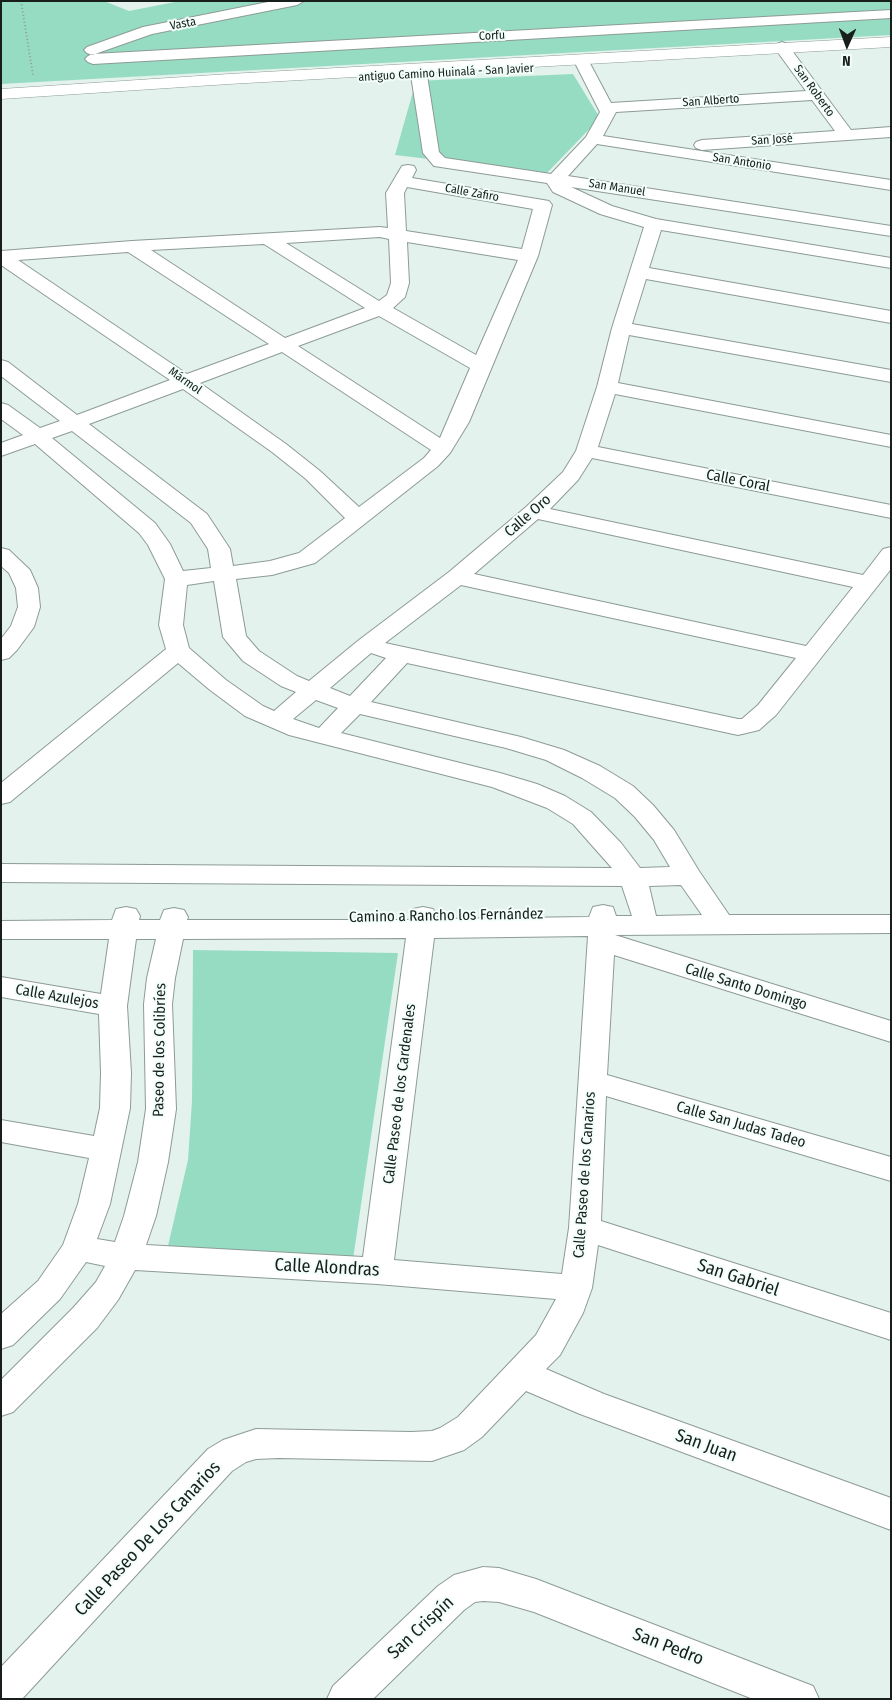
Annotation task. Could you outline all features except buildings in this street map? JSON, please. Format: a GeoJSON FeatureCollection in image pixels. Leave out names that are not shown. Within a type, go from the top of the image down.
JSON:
{"type":"FeatureCollection","features":[{"type":"Feature","properties":{"kind":"main road"},"geometry":{"type":"LineString","coordinates":[[784,50],[891,42]]}},
{"type":"Feature","properties":{"kind":"main road","name":"antiguo Camino Huinalá - San Javier"},"geometry":{"type":"LineString","coordinates":[[1,99],[418,71],[784,50],[891,48]]}},
{"type":"Feature","properties":{"kind":"main road"},"geometry":{"type":"LineString","coordinates":[[1,94],[418,71]]}},
{"type":"Feature","properties":{"kind":"street","name":"Vasta"},"geometry":{"type":"LineString","coordinates":[[92,65],[92,50],[148,30],[297,1]]}},
{"type":"Feature","properties":{"kind":"street","name":"Corfu"},"geometry":{"type":"LineString","coordinates":[[92,65],[891,14]]}},
{"type":"Feature","properties":{"kind":"street","name":"San Roberto"},"geometry":{"type":"LineString","coordinates":[[784,50],[846,135]]}},
{"type":"Feature","properties":{"kind":"street"},"geometry":{"type":"LineString","coordinates":[[583,62],[607,108],[607,115],[593,140],[556,179],[555,184],[559,188],[606,210],[654,224],[891,263]]}},
{"type":"Feature","properties":{"kind":"street","name":"San Manuel"},"geometry":{"type":"LineString","coordinates":[[418,71],[431,153],[440,162],[891,231]]}},
{"type":"Feature","properties":{"kind":"street","name":"San Alberto"},"geometry":{"type":"LineString","coordinates":[[607,108],[815,95]]}},
{"type":"Feature","properties":{"kind":"street","name":"San José"},"geometry":{"type":"LineString","coordinates":[[653,148],[891,132]]}},
{"type":"Feature","properties":{"kind":"street","name":"San Antonio"},"geometry":{"type":"LineString","coordinates":[[593,140],[891,185]]}},
{"type":"Feature","properties":{"kind":"street","name":"Calle Zafiro"},"geometry":{"type":"LineString","coordinates":[[397,234],[395,193],[405,176],[543,205],[529,256]]}},
{"type":"Feature","properties":{"kind":"street"},"geometry":{"type":"LineString","coordinates":[[854,179],[891,177]]}},
{"type":"Feature","properties":{"kind":"street","name":"Calle Oro"},"geometry":{"type":"LineString","coordinates":[[276,721],[310,690],[457,576],[534,512],[571,476],[586,451],[607,388],[621,328],[654,224]]}},
{"type":"Feature","properties":{"kind":"street"},"geometry":{"type":"LineString","coordinates":[[1,256],[366,232],[397,234],[529,256],[481,366],[460,422],[443,449],[431,462],[358,518],[322,549],[307,558],[272,568],[176,579]]}},
{"type":"Feature","properties":{"kind":"street"},"geometry":{"type":"LineString","coordinates":[[1,450],[380,309],[396,297],[400,283],[397,234]]}},
{"type":"Feature","properties":{"kind":"street"},"geometry":{"type":"LineString","coordinates":[[268,239],[380,309],[481,366]]}},
{"type":"Feature","properties":{"kind":"street"},"geometry":{"type":"LineString","coordinates":[[132,246],[443,449]]}},
{"type":"Feature","properties":{"kind":"street","name":"Mármol"},"geometry":{"type":"LineString","coordinates":[[1,256],[279,448],[313,475],[358,518]]}},
{"type":"Feature","properties":{"kind":"street"},"geometry":{"type":"LineString","coordinates":[[638,272],[891,317]]}},
{"type":"Feature","properties":{"kind":"street"},"geometry":{"type":"LineString","coordinates":[[621,328],[891,376]]}},
{"type":"Feature","properties":{"kind":"street"},"geometry":{"type":"LineString","coordinates":[[1,366],[199,519],[219,549],[225,573],[235,637],[251,656],[289,681],[310,690],[354,705],[512,742],[555,755],[591,772],[624,792],[644,811],[665,836],[688,876],[716,914]]}},
{"type":"Feature","properties":{"kind":"street"},"geometry":{"type":"LineString","coordinates":[[607,388],[891,441]]}},
{"type":"Feature","properties":{"kind":"street"},"geometry":{"type":"LineString","coordinates":[[1,409],[39,437],[147,528],[160,544],[176,579],[171,625],[178,651],[218,685],[254,711],[276,721],[324,737],[500,781],[535,793],[582,818],[612,849],[632,877],[644,914]]}},
{"type":"Feature","properties":{"kind":"street","name":"Calle Coral"},"geometry":{"type":"LineString","coordinates":[[586,451],[891,512]]}},
{"type":"Feature","properties":{"kind":"street"},"geometry":{"type":"LineString","coordinates":[[534,512],[868,583]]}},
{"type":"Feature","properties":{"kind":"street"},"geometry":{"type":"LineString","coordinates":[[367,645],[402,655],[738,727],[750,725],[758,719],[891,554]]}},
{"type":"Feature","properties":{"kind":"street"},"geometry":{"type":"LineString","coordinates":[[1,555],[19,570],[27,588],[29,607],[22,627],[9,646],[1,653]]}},
{"type":"Feature","properties":{"kind":"street"},"geometry":{"type":"LineString","coordinates":[[457,576],[811,654]]}},
{"type":"Feature","properties":{"kind":"street"},"geometry":{"type":"LineString","coordinates":[[3,792],[92,723],[178,651]]}},
{"type":"Feature","properties":{"kind":"street"},"geometry":{"type":"LineString","coordinates":[[324,737],[402,655]]}},
{"type":"Feature","properties":{"kind":"street"},"geometry":{"type":"LineString","coordinates":[[1,873],[688,876]]}},
{"type":"Feature","properties":{"kind":"street"},"geometry":{"type":"LineString","coordinates":[[602,927],[644,914],[891,911]]}},
{"type":"Feature","properties":{"kind":"street"},"geometry":{"type":"LineString","coordinates":[[1,914],[125,923],[173,924],[423,923],[602,927],[721,924],[891,924]]}},
{"type":"Feature","properties":{"kind":"street"},"geometry":{"type":"LineString","coordinates":[[1,930],[125,923]]}},
{"type":"Feature","properties":{"kind":"street"},"geometry":{"type":"LineString","coordinates":[[9,1319],[49,1290],[69,1263],[78,1248],[94,1204],[107,1150],[114,1108],[116,1073],[113,1006],[125,923]]}},
{"type":"Feature","properties":{"kind":"street","name":"Calle Paseo de los Cardenales"},"geometry":{"type":"LineString","coordinates":[[377,1271],[423,923]]}},
{"type":"Feature","properties":{"kind":"street","name":"Paseo de los Colibríes"},"geometry":{"type":"LineString","coordinates":[[1,1402],[85,1318],[106,1291],[126,1257],[140,1216],[153,1162],[161,1109],[158,1004],[161,978],[173,924]]}},
{"type":"Feature","properties":{"kind":"street","name":"Calle Santo Domingo"},"geometry":{"type":"LineString","coordinates":[[602,927],[891,1032]]}},
{"type":"Feature","properties":{"kind":"street","name":"Calle Paseo de los Canarios"},"geometry":{"type":"LineString","coordinates":[[470,1427],[523,1374],[548,1345],[567,1313],[576,1288],[585,1228],[602,927]]}},
{"type":"Feature","properties":{"kind":"street","name":"Calle Azulejos"},"geometry":{"type":"LineString","coordinates":[[1,987],[113,1006]]}},
{"type":"Feature","properties":{"kind":"street","name":"Calle San Judas Tadeo"},"geometry":{"type":"LineString","coordinates":[[592,1081],[891,1169]]}},
{"type":"Feature","properties":{"kind":"street"},"geometry":{"type":"LineString","coordinates":[[1,1131],[107,1150]]}},
{"type":"Feature","properties":{"kind":"street","name":"San Gabriel"},"geometry":{"type":"LineString","coordinates":[[585,1228],[891,1327]]}},
{"type":"Feature","properties":{"kind":"street","name":"Calle Alondras"},"geometry":{"type":"LineString","coordinates":[[78,1248],[126,1257],[377,1271],[576,1288]]}},
{"type":"Feature","properties":{"kind":"street","name":"San Juan"},"geometry":{"type":"LineString","coordinates":[[523,1374],[592,1404],[891,1514]]}},
{"type":"Feature","properties":{"kind":"street","name":"Calle Paseo De Los Canarios"},"geometry":{"type":"LineString","coordinates":[[1,1694],[220,1460],[235,1451],[256,1444],[279,1443],[432,1446],[452,1439],[470,1427]]}},
{"type":"Feature","properties":{"kind":"street","name":"San Crispín"},"geometry":{"type":"LineString","coordinates":[[346,1699],[451,1598],[468,1588],[483,1584],[499,1585],[536,1596]]}},
{"type":"Feature","properties":{"kind":"street","name":"San Pedro"},"geometry":{"type":"LineString","coordinates":[[536,1596],[800,1699]]}},
{"type":"Feature","properties":{"kind":"path"},"geometry":{"type":"LineString","coordinates":[[22,1],[35,92]]}},
{"type":"Feature","properties":{"kind":"green space"},"geometry":{"type":"Polygon","coordinates":[[[1,1],[104,1],[129,11],[180,1],[891,1],[891,35],[1,84],[1,1]]]}},
{"type":"Feature","properties":{"kind":"green space"},"geometry":{"type":"Polygon","coordinates":[[[573,74],[600,118],[547,173],[395,155],[416,81],[573,74]]]}},
{"type":"Feature","properties":{"kind":"green space"},"geometry":{"type":"Polygon","coordinates":[[[193,950],[398,953],[352,1266],[167,1250],[188,1160],[192,1101],[193,950]]]}}]}
